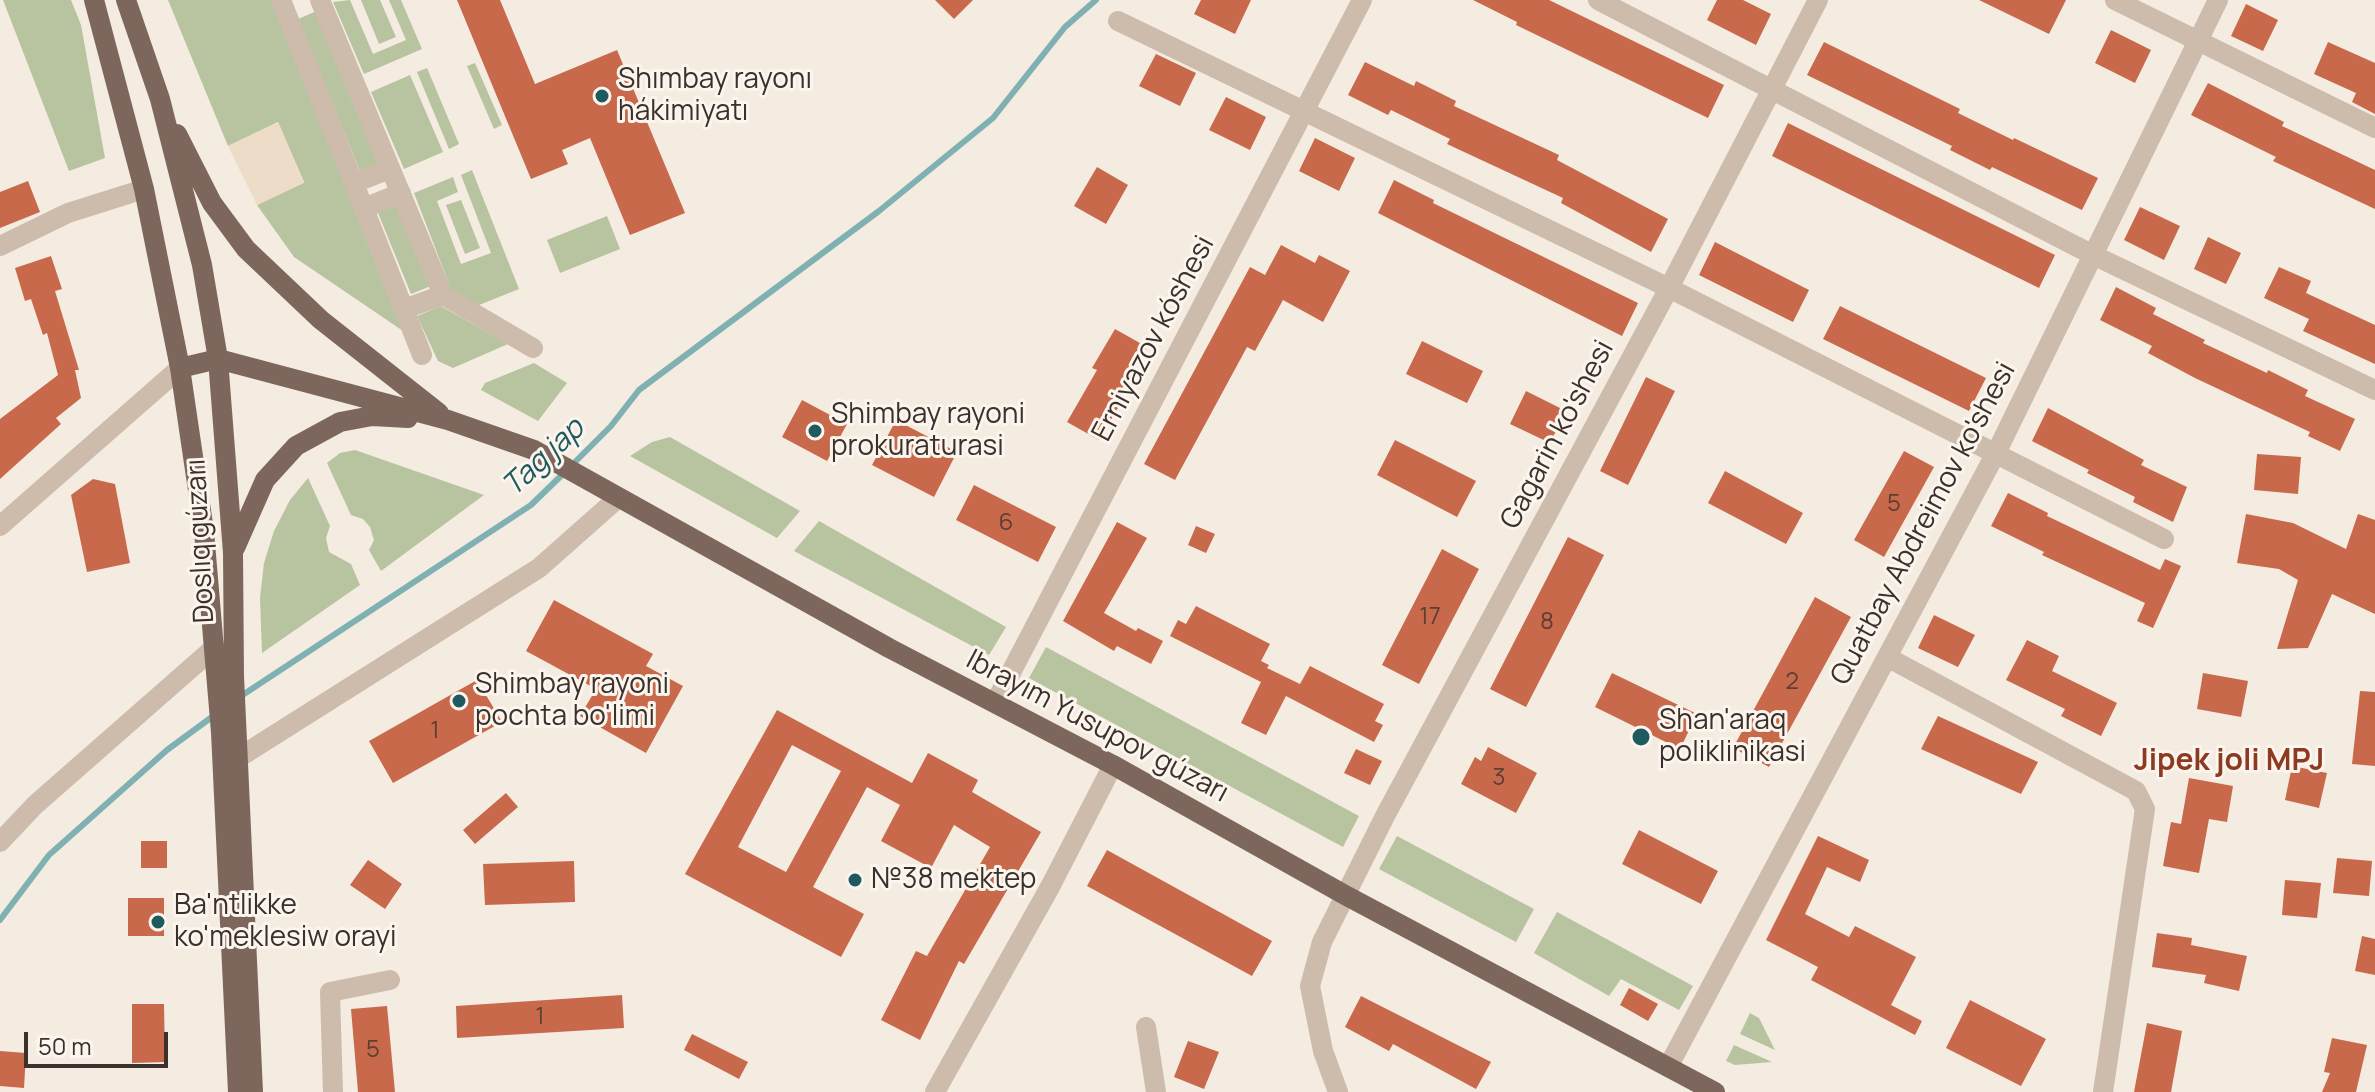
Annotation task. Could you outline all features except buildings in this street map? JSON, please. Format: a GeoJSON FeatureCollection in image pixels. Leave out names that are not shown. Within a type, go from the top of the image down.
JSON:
{"type":"FeatureCollection","features":[{"type":"Feature","properties":{"kind":"main road","name":"Doslıq gúzarı"},"geometry":{"type":"LineString","coordinates":[[94,0],[144,189],[180,368],[204,531],[215,647],[226,681]]}},
{"type":"Feature","properties":{"kind":"main road","name":"Doslıq gúzarı"},"geometry":{"type":"LineString","coordinates":[[126,0],[160,99],[202,265],[218,359],[233,553],[226,681],[238,1092]]}},
{"type":"Feature","properties":{"kind":"main road"},"geometry":{"type":"LineString","coordinates":[[160,99],[212,203],[246,249],[321,320],[448,420]]}},
{"type":"Feature","properties":{"kind":"main road"},"geometry":{"type":"LineString","coordinates":[[180,368],[218,359],[448,420]]}},
{"type":"Feature","properties":{"kind":"main road"},"geometry":{"type":"LineString","coordinates":[[233,553],[265,480],[278,462],[320,431],[372,416],[448,420]]}},
{"type":"Feature","properties":{"kind":"main road","name":"Ibrayım Yusupov gúzarı"},"geometry":{"type":"LineString","coordinates":[[448,420],[534,450],[1345,895],[1715,1092]]}},
{"type":"Feature","properties":{"kind":"main road","name":"Doslıq gúzarı"},"geometry":{"type":"LineString","coordinates":[[229,730],[238,758],[253,1092]]}},
{"type":"Feature","properties":{"kind":"street","name":"Erniyazov kóshesi"},"geometry":{"type":"LineString","coordinates":[[995,703],[1362,0]]}},
{"type":"Feature","properties":{"kind":"street"},"geometry":{"type":"LineString","coordinates":[[1598,0],[2093,255],[2375,390]]}},
{"type":"Feature","properties":{"kind":"street","name":"Gagarin ko'shesi"},"geometry":{"type":"LineString","coordinates":[[1338,1092],[1323,1051],[1310,986],[1322,942],[1818,0]]}},
{"type":"Feature","properties":{"kind":"street"},"geometry":{"type":"LineString","coordinates":[[2115,0],[2375,128]]}},
{"type":"Feature","properties":{"kind":"street","name":"Quatbay Abdreimov ko'shesi"},"geometry":{"type":"LineString","coordinates":[[1668,1067],[1997,451],[2218,0]]}},
{"type":"Feature","properties":{"kind":"street"},"geometry":{"type":"LineString","coordinates":[[422,355],[284,8],[320,2],[443,295],[533,348]]}},
{"type":"Feature","properties":{"kind":"street"},"geometry":{"type":"LineString","coordinates":[[1118,21],[1669,288],[1997,451],[2164,539]]}},
{"type":"Feature","properties":{"kind":"street"},"geometry":{"type":"LineString","coordinates":[[354,183],[390,169]]}},
{"type":"Feature","properties":{"kind":"street"},"geometry":{"type":"LineString","coordinates":[[0,246],[68,213],[144,189]]}},
{"type":"Feature","properties":{"kind":"street"},"geometry":{"type":"LineString","coordinates":[[364,208],[401,193]]}},
{"type":"Feature","properties":{"kind":"street"},"geometry":{"type":"LineString","coordinates":[[404,309],[443,295]]}},
{"type":"Feature","properties":{"kind":"street"},"geometry":{"type":"LineString","coordinates":[[0,526],[180,368]]}},
{"type":"Feature","properties":{"kind":"street"},"geometry":{"type":"LineString","coordinates":[[238,758],[539,568],[618,498]]}},
{"type":"Feature","properties":{"kind":"street"},"geometry":{"type":"LineString","coordinates":[[0,842],[46,794],[215,647]]}},
{"type":"Feature","properties":{"kind":"street"},"geometry":{"type":"LineString","coordinates":[[1887,657],[2136,791],[2145,809],[2103,1092]]}},
{"type":"Feature","properties":{"kind":"street"},"geometry":{"type":"LineString","coordinates":[[935,1092],[1050,887],[1113,765]]}},
{"type":"Feature","properties":{"kind":"street"},"geometry":{"type":"LineString","coordinates":[[333,1092],[330,992],[390,980]]}},
{"type":"Feature","properties":{"kind":"street"},"geometry":{"type":"LineString","coordinates":[[1146,1027],[1156,1092]]}},
{"type":"Feature","properties":{"kind":"green space"},"geometry":{"type":"Polygon","coordinates":[[[3,0],[71,0],[81,25],[105,158],[69,171],[3,0]]]}},
{"type":"Feature","properties":{"kind":"green space"},"geometry":{"type":"Polygon","coordinates":[[[168,0],[273,0],[409,335],[294,257],[257,205],[304,182],[278,122],[228,146],[168,0]]]}},
{"type":"Feature","properties":{"kind":"green space"},"geometry":{"type":"Polygon","coordinates":[[[350,0],[373,54],[406,40],[389,0],[401,0],[422,49],[364,74],[333,2],[350,0]]]}},
{"type":"Feature","properties":{"kind":"green space"},"geometry":{"type":"Polygon","coordinates":[[[361,0],[380,0],[396,37],[379,44],[361,0]]]}},
{"type":"Feature","properties":{"kind":"green space"},"geometry":{"type":"Polygon","coordinates":[[[319,10],[384,167],[362,176],[298,19],[319,10]]]}},
{"type":"Feature","properties":{"kind":"green space"},"geometry":{"type":"Polygon","coordinates":[[[475,63],[502,125],[494,129],[467,66],[475,63]]]}},
{"type":"Feature","properties":{"kind":"green space"},"geometry":{"type":"Polygon","coordinates":[[[427,68],[459,144],[449,149],[417,72],[427,68]]]}},
{"type":"Feature","properties":{"kind":"green space"},"geometry":{"type":"Polygon","coordinates":[[[410,75],[443,152],[404,169],[371,92],[410,75]]]}},
{"type":"Feature","properties":{"kind":"green space"},"geometry":{"type":"Polygon","coordinates":[[[472,170],[519,289],[474,307],[451,289],[414,193],[453,177],[458,192],[437,201],[461,264],[491,253],[461,175],[472,170]]]}},
{"type":"Feature","properties":{"kind":"green space"},"geometry":{"type":"Polygon","coordinates":[[[396,200],[431,286],[411,294],[376,208],[396,200]]]}},
{"type":"Feature","properties":{"kind":"green space"},"geometry":{"type":"Polygon","coordinates":[[[461,200],[480,248],[465,254],[446,205],[461,200]]]}},
{"type":"Feature","properties":{"kind":"green space"},"geometry":{"type":"Polygon","coordinates":[[[607,216],[620,249],[560,273],[547,240],[607,216]]]}},
{"type":"Feature","properties":{"kind":"green space"},"geometry":{"type":"Polygon","coordinates":[[[441,306],[508,344],[453,368],[438,361],[417,316],[441,306]]]}},
{"type":"Feature","properties":{"kind":"green space"},"geometry":{"type":"Polygon","coordinates":[[[534,363],[567,383],[538,421],[481,390],[485,383],[534,363]]]}},
{"type":"Feature","properties":{"kind":"green space"},"geometry":{"type":"Polygon","coordinates":[[[670,437],[800,511],[777,538],[630,456],[652,442],[670,437]]]}},
{"type":"Feature","properties":{"kind":"green space"},"geometry":{"type":"Polygon","coordinates":[[[355,450],[484,495],[381,571],[369,550],[374,540],[370,527],[363,519],[351,515],[327,463],[340,453],[355,450]]]}},
{"type":"Feature","properties":{"kind":"green space"},"geometry":{"type":"Polygon","coordinates":[[[308,478],[330,526],[326,538],[329,552],[351,564],[360,585],[262,653],[260,598],[264,563],[274,531],[290,500],[308,478]]]}},
{"type":"Feature","properties":{"kind":"green space"},"geometry":{"type":"Polygon","coordinates":[[[819,521],[1006,627],[989,655],[794,551],[819,521]]]}},
{"type":"Feature","properties":{"kind":"green space"},"geometry":{"type":"Polygon","coordinates":[[[1046,647],[1359,816],[1343,847],[1029,678],[1046,647]]]}},
{"type":"Feature","properties":{"kind":"green space"},"geometry":{"type":"Polygon","coordinates":[[[1397,836],[1534,909],[1516,942],[1379,869],[1397,836]]]}},
{"type":"Feature","properties":{"kind":"green space"},"geometry":{"type":"Polygon","coordinates":[[[1557,912],[1693,986],[1679,1010],[1621,979],[1609,996],[1534,953],[1557,912]]]}},
{"type":"Feature","properties":{"kind":"green space"},"geometry":{"type":"Polygon","coordinates":[[[1750,1013],[1759,1018],[1775,1050],[1740,1034],[1750,1013]]]}},
{"type":"Feature","properties":{"kind":"green space"},"geometry":{"type":"Polygon","coordinates":[[[1734,1045],[1772,1062],[1735,1065],[1726,1061],[1734,1045]]]}},
{"type":"Feature","properties":{"kind":"shaded area"},"geometry":{"type":"Polygon","coordinates":[[[278,122],[304,183],[257,205],[228,146],[278,122]]]}},
{"type":"Feature","properties":{"kind":"waterway","name":"Tag jap"},"geometry":{"type":"LineString","coordinates":[[572,465],[611,426],[639,390],[879,211],[993,118],[1065,27],[1096,0]]}},
{"type":"Feature","properties":{"kind":"waterway","name":"Tag jap"},"geometry":{"type":"LineString","coordinates":[[238,698],[531,505],[564,473]]}},
{"type":"Feature","properties":{"kind":"waterway","name":"Tag jap"},"geometry":{"type":"LineString","coordinates":[[0,920],[49,855],[167,750],[216,714]]}},
{"type":"Feature","properties":{"kind":"place","name":"Shımbay rayonı hákimiyatı"},"geometry":{"type":"Point","coordinates":[602,96]}},
{"type":"Feature","properties":{"kind":"place","name":"Shimbay rayoni prokuraturasi"},"geometry":{"type":"Point","coordinates":[815,431]}},
{"type":"Feature","properties":{"kind":"place","name":"Shimbay rayoni pochta bo'limi"},"geometry":{"type":"Point","coordinates":[459,701]}},
{"type":"Feature","properties":{"kind":"place","name":"Shan'araq poliklinikasi"},"geometry":{"type":"Point","coordinates":[1641,737]}},
{"type":"Feature","properties":{"kind":"place","name":"№38 mektep"},"geometry":{"type":"Point","coordinates":[855,880]}},
{"type":"Feature","properties":{"kind":"place","name":"Ba'ntlikke ko'meklesiw orayi"},"geometry":{"type":"Point","coordinates":[158,922]}},
{"type":"Feature","properties":{"kind":"district","name":"Jipek joli MPJ"},"geometry":{"type":"Point","coordinates":[2229,762]}}]}
